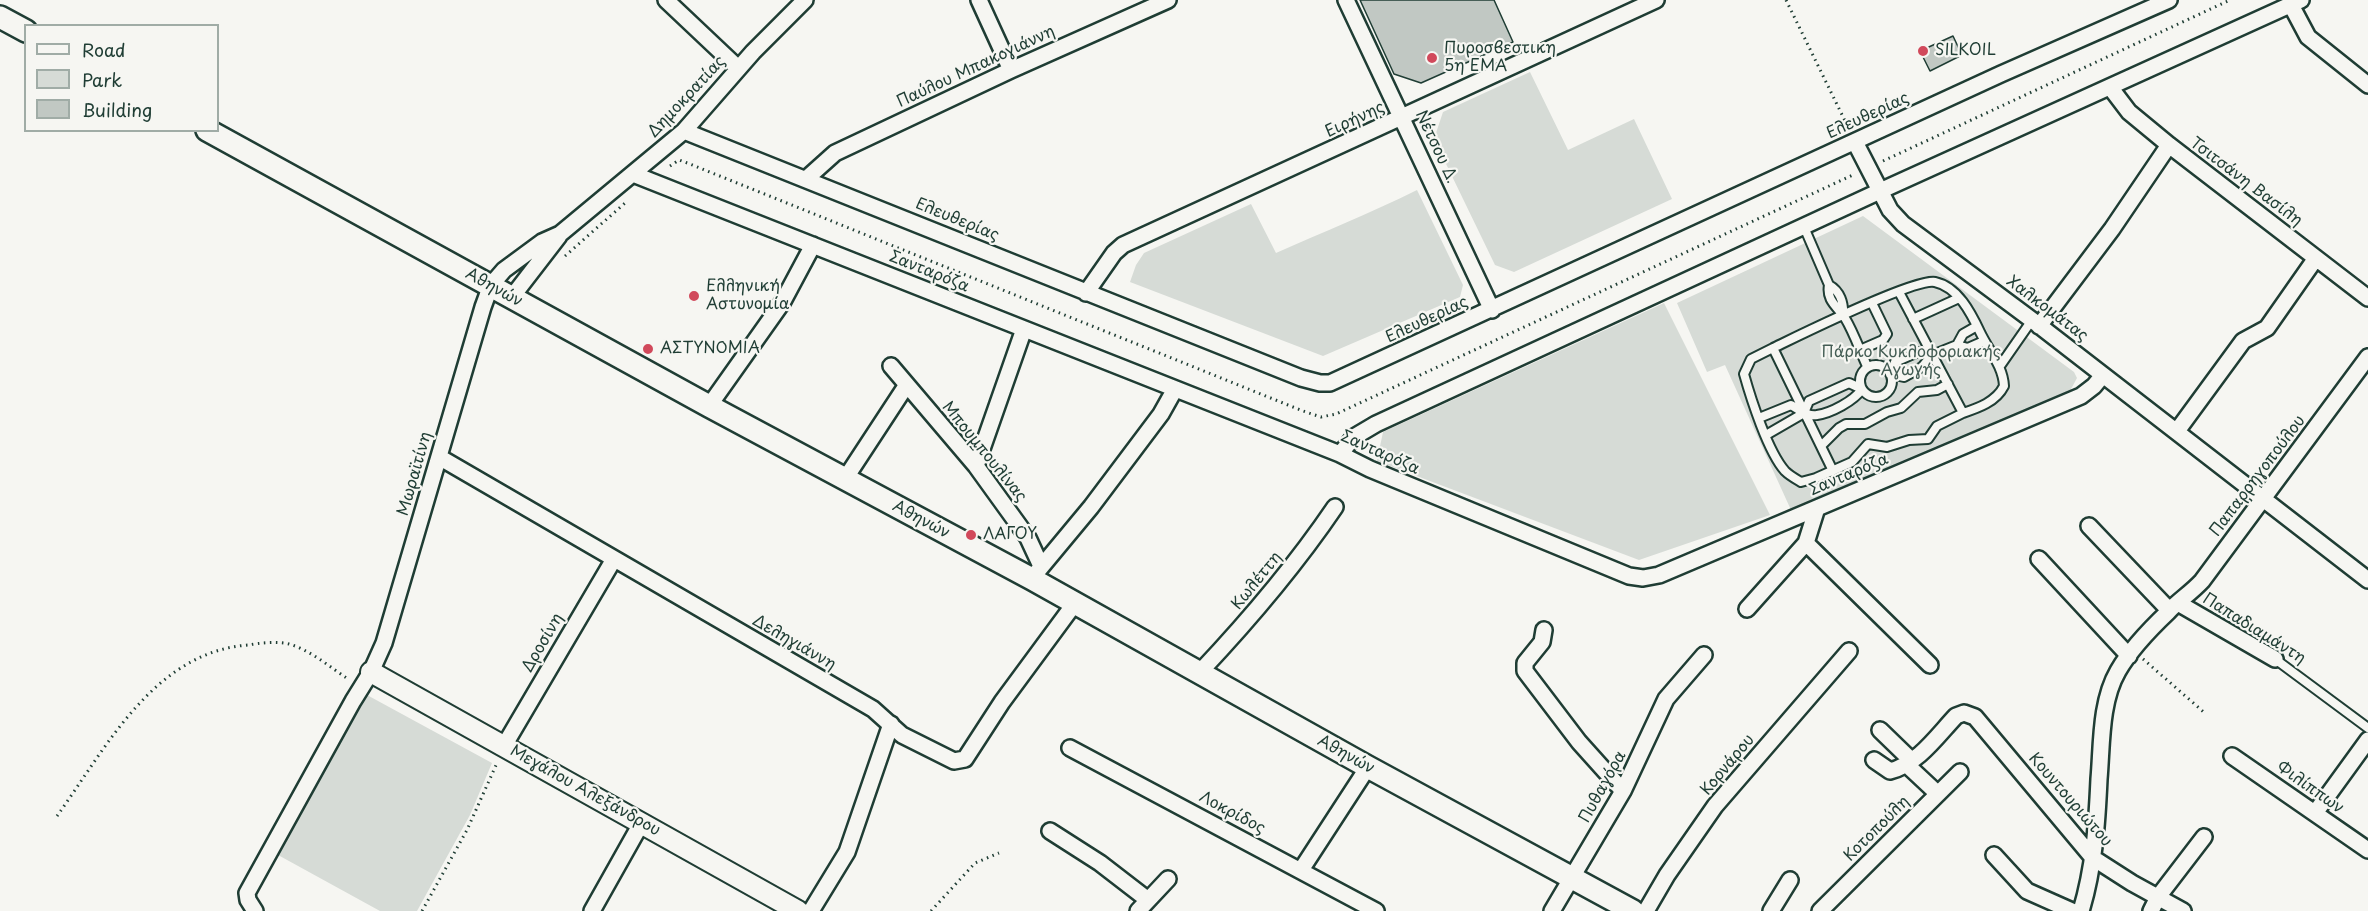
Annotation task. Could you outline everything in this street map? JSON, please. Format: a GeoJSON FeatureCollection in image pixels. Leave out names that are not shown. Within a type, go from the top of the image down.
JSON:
{"type":"FeatureCollection","features":[{"type":"Feature","properties":{"kind":"main road"},"geometry":{"type":"LineString","coordinates":[[0,17],[24,30]]}},
{"type":"Feature","properties":{"kind":"main road","name":"Αθηνών"},"geometry":{"type":"LineString","coordinates":[[211,132],[845,479],[1036,572],[1075,603],[1368,767],[1633,911]]}},
{"type":"Feature","properties":{"kind":"street"},"geometry":{"type":"LineString","coordinates":[[666,0],[738,68]]}},
{"type":"Feature","properties":{"kind":"street","name":"Δημοκρατίας"},"geometry":{"type":"LineString","coordinates":[[491,285],[519,258],[560,234],[684,131],[738,68],[805,0]]}},
{"type":"Feature","properties":{"kind":"street"},"geometry":{"type":"LineString","coordinates":[[979,0],[1011,70]]}},
{"type":"Feature","properties":{"kind":"street","name":"Παύλου Μπακογιάννη"},"geometry":{"type":"LineString","coordinates":[[806,179],[835,153],[1011,70],[1168,0]]}},
{"type":"Feature","properties":{"kind":"street","name":"Νέτσου Δ."},"geometry":{"type":"LineString","coordinates":[[1346,0],[1492,310]]}},
{"type":"Feature","properties":{"kind":"street","name":"Ειρήνης"},"geometry":{"type":"LineString","coordinates":[[1086,292],[1114,253],[1123,245],[1656,0]]}},
{"type":"Feature","properties":{"kind":"street","name":"Ελευθερίας"},"geometry":{"type":"LineString","coordinates":[[684,131],[1301,378],[1320,383],[1341,379],[2001,74],[2169,0]]}},
{"type":"Feature","properties":{"kind":"street"},"geometry":{"type":"LineString","coordinates":[[1340,454],[1354,437],[1376,424],[2296,2],[2308,37],[2368,85]]}},
{"type":"Feature","properties":{"kind":"street","name":"Τσιτσάνη Βασίλη"},"geometry":{"type":"LineString","coordinates":[[2110,87],[2129,112],[2169,145],[2368,297]]}},
{"type":"Feature","properties":{"kind":"street","name":"Χαλκομάτας"},"geometry":{"type":"LineString","coordinates":[[1856,142],[1890,210],[1903,224],[2036,323],[2368,580]]}},
{"type":"Feature","properties":{"kind":"street"},"geometry":{"type":"LineString","coordinates":[[2036,323],[2112,229],[2169,145]]}},
{"type":"Feature","properties":{"kind":"street","name":"Σανταρόζα"},"geometry":{"type":"LineString","coordinates":[[633,174],[1340,454],[1370,469],[1629,576],[1643,578],[1659,575],[2081,396],[2103,375]]}},
{"type":"Feature","properties":{"kind":"street","name":"Δημοκρατίας"},"geometry":{"type":"LineString","coordinates":[[512,297],[560,234]]}},
{"type":"Feature","properties":{"kind":"street"},"geometry":{"type":"LineString","coordinates":[[709,406],[782,303],[813,246]]}},
{"type":"Feature","properties":{"kind":"street"},"geometry":{"type":"LineString","coordinates":[[2177,431],[2243,341],[2267,328],[2316,258]]}},
{"type":"Feature","properties":{"kind":"street","name":"Μωραϊτίνη"},"geometry":{"type":"LineString","coordinates":[[255,911],[248,900],[247,893],[366,680],[384,643],[491,285]]}},
{"type":"Feature","properties":{"kind":"street"},"geometry":{"type":"LineString","coordinates":[[976,466],[1024,329]]}},
{"type":"Feature","properties":{"kind":"street","name":"Παπαρρηγοπούλου"},"geometry":{"type":"LineString","coordinates":[[2081,911],[2093,858],[2105,712],[2110,687],[2118,671],[2131,653],[2202,581],[2368,357]]}},
{"type":"Feature","properties":{"kind":"street","name":"Μπουμπουλίνας"},"geometry":{"type":"LineString","coordinates":[[891,366],[976,466],[1028,538],[1036,572]]}},
{"type":"Feature","properties":{"kind":"street"},"geometry":{"type":"LineString","coordinates":[[845,479],[906,386]]}},
{"type":"Feature","properties":{"kind":"street"},"geometry":{"type":"LineString","coordinates":[[1036,572],[1098,498],[1161,414],[1175,389]]}},
{"type":"Feature","properties":{"kind":"street","name":"Δεληγιάννη"},"geometry":{"type":"LineString","coordinates":[[439,457],[873,709],[909,739],[954,761],[965,759],[1002,702],[1075,603]]}},
{"type":"Feature","properties":{"kind":"street","name":"Κωλέττη"},"geometry":{"type":"LineString","coordinates":[[1200,672],[1269,596],[1313,540],[1335,507]]}},
{"type":"Feature","properties":{"kind":"street"},"geometry":{"type":"LineString","coordinates":[[1746,609],[1806,543],[1817,508]]}},
{"type":"Feature","properties":{"kind":"street"},"geometry":{"type":"LineString","coordinates":[[2089,526],[2174,607]]}},
{"type":"Feature","properties":{"kind":"street"},"geometry":{"type":"LineString","coordinates":[[1806,543],[1930,665]]}},
{"type":"Feature","properties":{"kind":"street","name":"Δροσίνη"},"geometry":{"type":"LineString","coordinates":[[504,746],[614,559]]}},
{"type":"Feature","properties":{"kind":"street"},"geometry":{"type":"LineString","coordinates":[[2039,559],[2131,653]]}},
{"type":"Feature","properties":{"kind":"street","name":"Παπαδιαμάντη"},"geometry":{"type":"LineString","coordinates":[[2174,607],[2275,659]]}},
{"type":"Feature","properties":{"kind":"street"},"geometry":{"type":"LineString","coordinates":[[1544,630],[1542,642],[1525,663],[1525,671],[1623,791]]}},
{"type":"Feature","properties":{"kind":"street","name":"Κορνάρου"},"geometry":{"type":"LineString","coordinates":[[1646,911],[1667,875],[1715,806],[1850,651]]}},
{"type":"Feature","properties":{"kind":"street","name":"Πυθαγόρα"},"geometry":{"type":"LineString","coordinates":[[1551,911],[1623,791],[1666,699],[1704,655]]}},
{"type":"Feature","properties":{"kind":"street","name":"Μεγάλου Αλεξάνδρου"},"geometry":{"type":"LineString","coordinates":[[366,680],[504,746],[798,911]]}},
{"type":"Feature","properties":{"kind":"street","name":"Κουντουριώτου"},"geometry":{"type":"LineString","coordinates":[[1910,763],[1956,716],[1964,713],[1975,717],[2093,858],[2132,884],[2183,911]]}},
{"type":"Feature","properties":{"kind":"street"},"geometry":{"type":"LineString","coordinates":[[811,911],[847,852],[891,724]]}},
{"type":"Feature","properties":{"kind":"street"},"geometry":{"type":"LineString","coordinates":[[1880,730],[1938,794]]}},
{"type":"Feature","properties":{"kind":"street"},"geometry":{"type":"LineString","coordinates":[[2315,813],[2368,740]]}},
{"type":"Feature","properties":{"kind":"street","name":"Λοκρίδος"},"geometry":{"type":"LineString","coordinates":[[1070,748],[1370,909]]}},
{"type":"Feature","properties":{"kind":"street","name":"Φιλίππων"},"geometry":{"type":"LineString","coordinates":[[2232,756],[2368,850]]}},
{"type":"Feature","properties":{"kind":"street"},"geometry":{"type":"LineString","coordinates":[[1874,760],[1890,771],[1910,763]]}},
{"type":"Feature","properties":{"kind":"street"},"geometry":{"type":"LineString","coordinates":[[1301,870],[1368,767]]}},
{"type":"Feature","properties":{"kind":"street","name":"Κοτοπούλη"},"geometry":{"type":"LineString","coordinates":[[1820,911],[1960,772]]}},
{"type":"Feature","properties":{"kind":"street"},"geometry":{"type":"LineString","coordinates":[[592,911],[642,822]]}},
{"type":"Feature","properties":{"kind":"street"},"geometry":{"type":"LineString","coordinates":[[1050,831],[1100,863],[1143,905],[1168,879]]}},
{"type":"Feature","properties":{"kind":"street"},"geometry":{"type":"LineString","coordinates":[[2151,911],[2158,897],[2204,837]]}},
{"type":"Feature","properties":{"kind":"street"},"geometry":{"type":"LineString","coordinates":[[1994,855],[2027,891],[2072,911]]}},
{"type":"Feature","properties":{"kind":"street"},"geometry":{"type":"LineString","coordinates":[[1771,911],[1790,880]]}},
{"type":"Feature","properties":{"kind":"lane"},"geometry":{"type":"LineString","coordinates":[[1804,226],[1829,285],[1827,292],[1835,309],[1844,316],[1867,366]]}},
{"type":"Feature","properties":{"kind":"lane"},"geometry":{"type":"LineString","coordinates":[[1925,282],[1937,282],[1966,305],[1984,341],[2000,366],[2004,376],[2004,386],[2000,394],[1977,408],[1937,426],[1928,439],[1909,440],[1887,447],[1868,444],[1852,462],[1833,471],[1802,482],[1794,479],[1785,471],[1766,435],[1744,374],[1751,359],[1872,303],[1925,282]]}},
{"type":"Feature","properties":{"kind":"lane"},"geometry":{"type":"LineString","coordinates":[[1899,292],[1963,413]]}},
{"type":"Feature","properties":{"kind":"lane"},"geometry":{"type":"LineString","coordinates":[[1913,320],[1959,298]]}},
{"type":"Feature","properties":{"kind":"lane"},"geometry":{"type":"LineString","coordinates":[[1860,350],[1884,340],[1887,334],[1872,303]]}},
{"type":"Feature","properties":{"kind":"lane"},"geometry":{"type":"LineString","coordinates":[[2000,366],[2036,323]]}},
{"type":"Feature","properties":{"kind":"lane"},"geometry":{"type":"LineString","coordinates":[[1867,366],[1879,366],[1890,374],[1904,376],[1922,367],[1932,355],[1957,345],[1964,334],[1977,327]]}},
{"type":"Feature","properties":{"kind":"lane"},"geometry":{"type":"LineString","coordinates":[[1957,345],[1968,348],[1984,341]]}},
{"type":"Feature","properties":{"kind":"lane"},"geometry":{"type":"LineString","coordinates":[[1773,348],[1833,471]]}},
{"type":"Feature","properties":{"kind":"lane"},"geometry":{"type":"LineString","coordinates":[[1766,435],[1804,413],[1809,401],[1849,383],[1870,396],[1884,395],[1890,387],[1890,374],[1895,362],[1918,352],[1932,355]]}},
{"type":"Feature","properties":{"kind":"lane"},"geometry":{"type":"LineString","coordinates":[[1759,418],[1791,405],[1804,413],[1816,416],[1845,404],[1855,399],[1862,389],[1861,376],[1867,366]]}},
{"type":"Feature","properties":{"kind":"lane"},"geometry":{"type":"LineString","coordinates":[[1821,446],[1846,424],[1865,424],[1887,412],[1901,408],[1918,392],[1937,390],[1948,384]]}},
{"type":"Feature","properties":{"kind":"lane"},"geometry":{"type":"LineString","coordinates":[[1879,397],[1887,412]]}},
{"type":"Feature","properties":{"kind":"lane","name":"Παπαδιαμάντη"},"geometry":{"type":"LineString","coordinates":[[2275,659],[2368,728]]}},
{"type":"Feature","properties":{"kind":"path"},"geometry":{"type":"LineString","coordinates":[[1786,0],[1856,142]]}},
{"type":"Feature","properties":{"kind":"path"},"geometry":{"type":"LineString","coordinates":[[57,816],[132,712],[153,689],[177,669],[208,652],[238,645],[287,644],[366,680]]}},
{"type":"Feature","properties":{"kind":"path"},"geometry":{"type":"LineString","coordinates":[[2131,653],[2206,714]]}},
{"type":"Feature","properties":{"kind":"path"},"geometry":{"type":"LineString","coordinates":[[422,911],[476,812],[504,746]]}},
{"type":"Feature","properties":{"kind":"path"},"geometry":{"type":"LineString","coordinates":[[931,911],[975,863],[999,853]]}},
{"type":"Feature","properties":{"kind":"green space"},"geometry":{"type":"Polygon","coordinates":[[[1530,72],[1568,150],[1634,119],[1672,199],[1514,272],[1495,265],[1434,139],[1443,112],[1530,72]]]}},
{"type":"Feature","properties":{"kind":"green space"},"geometry":{"type":"Polygon","coordinates":[[[1417,190],[1463,285],[1460,297],[1323,356],[1130,282],[1136,265],[1144,253],[1251,204],[1276,253],[1417,190]]]}},
{"type":"Feature","properties":{"kind":"green space","name":"Πάρκο Κυκλοφοριακής Αγωγής"},"geometry":{"type":"Polygon","coordinates":[[[1863,216],[2074,372],[2077,378],[2070,391],[1791,510],[1725,365],[1707,372],[1677,303],[1863,216]]]}},
{"type":"Feature","properties":{"kind":"green space"},"geometry":{"type":"Polygon","coordinates":[[[1664,303],[1770,515],[1639,560],[1377,461],[1383,432],[1664,303]]]}},
{"type":"Feature","properties":{"kind":"green space"},"geometry":{"type":"Polygon","coordinates":[[[367,695],[492,763],[470,815],[417,911],[380,911],[278,855],[344,725],[354,708],[367,695]]]}},
{"type":"Feature","properties":{"kind":"building","name":"Πυροσβεστικη 5η ΕΜΑ"},"geometry":{"type":"Polygon","coordinates":[[[1360,0],[1494,0],[1513,42],[1421,83],[1394,74],[1360,0]]]}},
{"type":"Feature","properties":{"kind":"building"},"geometry":{"type":"Polygon","coordinates":[[[1953,36],[1962,55],[1930,71],[1920,51],[1953,36]]]}},
{"type":"Feature","properties":{"kind":"place","name":"SILKOIL"},"geometry":{"type":"Point","coordinates":[1923,51]}},
{"type":"Feature","properties":{"kind":"place","name":"Πυροσβεστικη 5η ΕΜΑ"},"geometry":{"type":"Point","coordinates":[1432,58]}},
{"type":"Feature","properties":{"kind":"place","name":"Ελληνική Αστυνομία"},"geometry":{"type":"Point","coordinates":[694,296]}},
{"type":"Feature","properties":{"kind":"place","name":"ΑΣΤΥΝΟΜΙΑ"},"geometry":{"type":"Point","coordinates":[648,349]}},
{"type":"Feature","properties":{"kind":"place","name":"ΛΑΓΟΥ"},"geometry":{"type":"Point","coordinates":[971,535]}}]}
